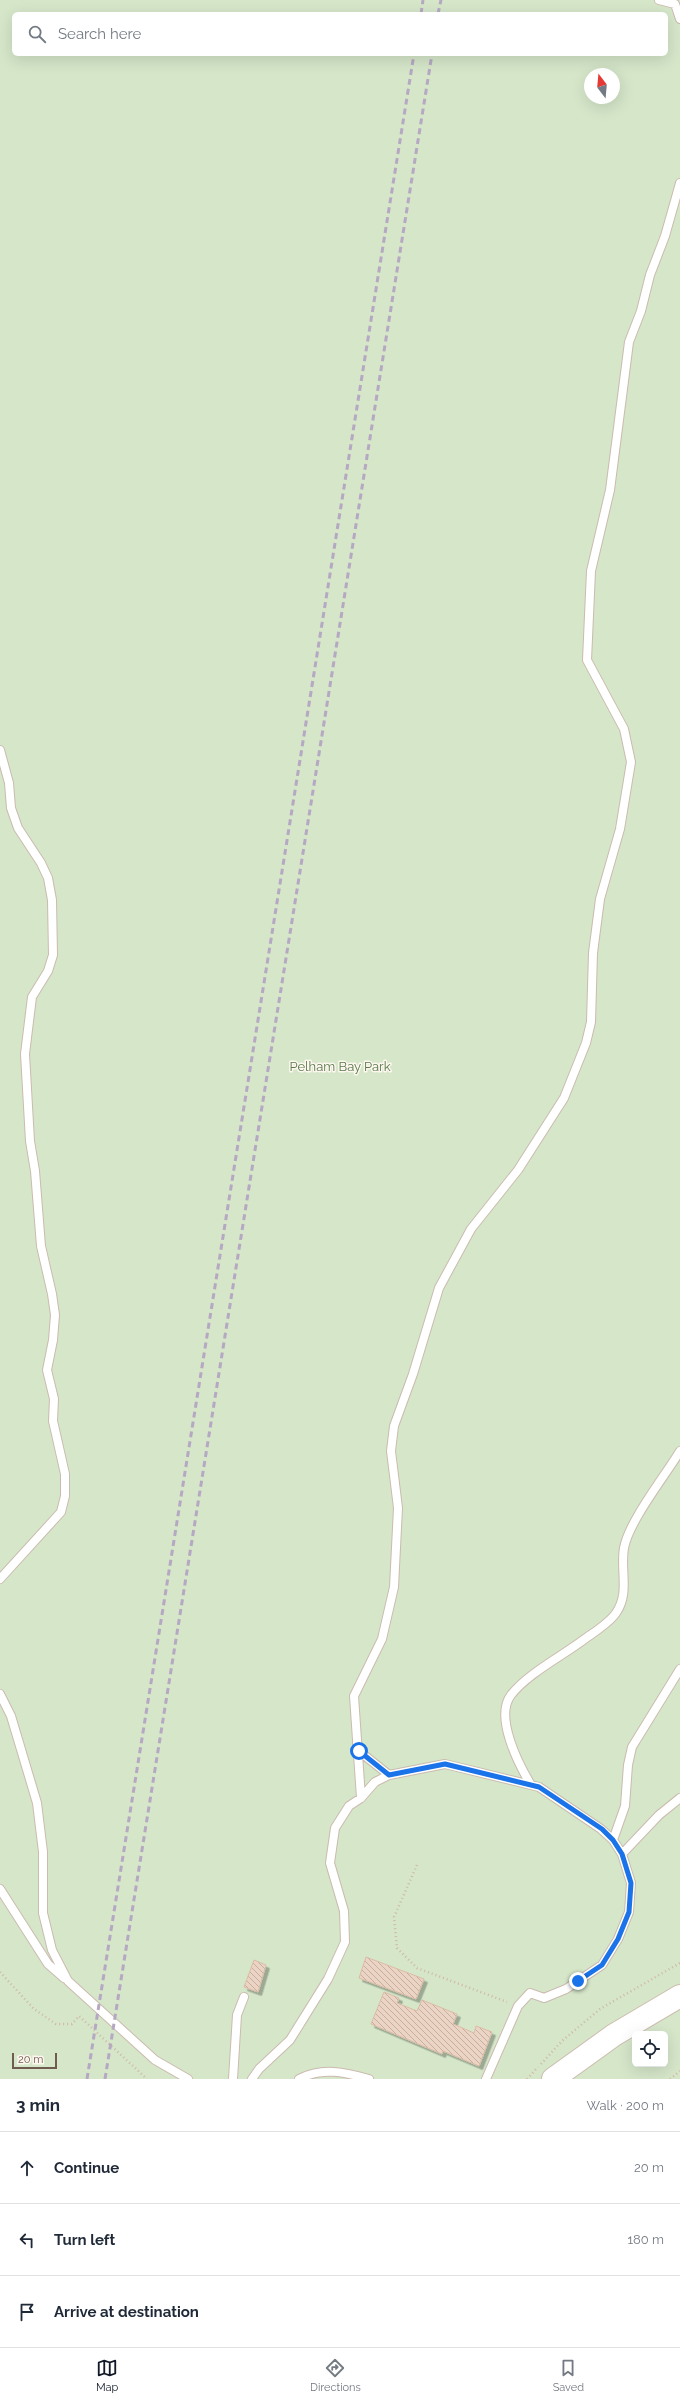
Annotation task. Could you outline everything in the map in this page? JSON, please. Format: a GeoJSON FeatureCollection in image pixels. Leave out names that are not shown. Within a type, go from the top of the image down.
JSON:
{"type":"FeatureCollection","features":[{"type":"Feature","properties":{"kind":"main road"},"geometry":{"type":"LineString","coordinates":[[553,2079],[614,2035],[680,1996]]}},
{"type":"Feature","properties":{"kind":"lane"},"geometry":{"type":"LineString","coordinates":[[659,0],[675,4],[680,19]]}},
{"type":"Feature","properties":{"kind":"lane"},"geometry":{"type":"LineString","coordinates":[[361,1798],[359,1751],[354,1696],[382,1639],[394,1587],[398,1508],[391,1451],[394,1426],[413,1374],[439,1288],[471,1229],[518,1170],[542,1135],[564,1098],[586,1043],[591,1022],[593,953],[600,899],[620,829],[632,762],[624,729],[586,660],[590,571],[610,490],[628,342],[641,311],[650,275],[665,236],[680,184]]}},
{"type":"Feature","properties":{"kind":"lane"},"geometry":{"type":"LineString","coordinates":[[0,750],[9,783],[11,808],[18,828],[41,863],[48,878],[52,900],[53,955],[48,970],[32,997],[25,1054],[30,1141],[35,1171],[41,1246],[52,1294],[55,1315],[53,1340],[47,1370],[54,1399],[53,1421],[65,1474],[65,1496],[61,1512],[0,1579]]}},
{"type":"Feature","properties":{"kind":"lane"},"geometry":{"type":"LineString","coordinates":[[531,1785],[517,1761],[510,1742],[506,1714],[511,1695],[533,1675],[564,1656],[616,1613],[624,1598],[624,1548],[630,1532],[680,1451]]}},
{"type":"Feature","properties":{"kind":"lane"},"geometry":{"type":"LineString","coordinates":[[613,1840],[625,1806],[628,1765],[632,1747],[680,1669]]}},
{"type":"Feature","properties":{"kind":"lane"},"geometry":{"type":"LineString","coordinates":[[0,1694],[11,1716],[37,1803],[43,1852],[43,1913],[52,1950],[68,1981]]}},
{"type":"Feature","properties":{"kind":"lane"},"geometry":{"type":"LineString","coordinates":[[359,1751],[389,1775]]}},
{"type":"Feature","properties":{"kind":"lane"},"geometry":{"type":"LineString","coordinates":[[252,2079],[259,2069],[290,2040],[328,1979],[345,1942],[344,1910],[330,1863],[335,1828],[349,1806],[361,1798],[375,1782],[389,1775],[445,1764],[539,1787],[602,1829],[613,1840],[622,1854],[631,1883],[629,1912],[618,1939],[602,1965],[566,1989],[544,1998],[530,1993],[518,2006],[486,2079]]}},
{"type":"Feature","properties":{"kind":"lane"},"geometry":{"type":"LineString","coordinates":[[622,1854],[654,1820],[680,1798]]}},
{"type":"Feature","properties":{"kind":"lane"},"geometry":{"type":"LineString","coordinates":[[0,1889],[48,1964],[155,2060],[188,2079]]}},
{"type":"Feature","properties":{"kind":"lane"},"geometry":{"type":"LineString","coordinates":[[233,2079],[237,2015],[244,1997]]}},
{"type":"Feature","properties":{"kind":"lane"},"geometry":{"type":"LineString","coordinates":[[299,2079],[309,2073],[340,2071],[369,2079]]}},
{"type":"Feature","properties":{"kind":"path"},"geometry":{"type":"LineString","coordinates":[[417,1865],[394,1917],[397,1948],[417,1968],[518,2006]]}},
{"type":"Feature","properties":{"kind":"path"},"geometry":{"type":"LineString","coordinates":[[527,2079],[562,2041],[600,2008],[680,1963]]}},
{"type":"Feature","properties":{"kind":"path"},"geometry":{"type":"LineString","coordinates":[[0,1972],[34,2008],[56,2024],[72,2024],[79,2016],[147,2079]]}},
{"type":"Feature","properties":{"kind":"path"},"geometry":{"type":"LineString","coordinates":[[670,2079],[680,2071]]}},
{"type":"Feature","properties":{"kind":"green space","name":"Pelham Bay Park"},"geometry":{"type":"Polygon","coordinates":[[[0,0],[680,0],[680,2079],[0,2079],[0,0]]]}},
{"type":"Feature","properties":{"kind":"building"},"geometry":{"type":"Polygon","coordinates":[[[366,1957],[424,1979],[416,1999],[359,1978],[366,1957]]]}},
{"type":"Feature","properties":{"kind":"building"},"geometry":{"type":"Polygon","coordinates":[[[254,1960],[266,1965],[258,1992],[244,1987],[254,1960]]]}},
{"type":"Feature","properties":{"kind":"building"},"geometry":{"type":"Polygon","coordinates":[[[384,1992],[399,1998],[397,2003],[417,2011],[422,2000],[457,2014],[453,2024],[474,2033],[476,2026],[492,2032],[479,2066],[443,2051],[442,2054],[371,2024],[384,1992]]]}},
{"type":"Feature","properties":{"kind":"railway"},"geometry":{"type":"LineString","coordinates":[[421,12],[423,0]]}},
{"type":"Feature","properties":{"kind":"railway"},"geometry":{"type":"LineString","coordinates":[[438,12],[441,0]]}},
{"type":"Feature","properties":{"kind":"railway"},"geometry":{"type":"LineString","coordinates":[[87,2079],[414,56]]}},
{"type":"Feature","properties":{"kind":"railway"},"geometry":{"type":"LineString","coordinates":[[105,2079],[432,56]]}},
{"type":"Feature","properties":{"kind":"route"},"geometry":{"type":"LineString","coordinates":[[359,1751],[389,1775],[445,1764],[539,1787],[602,1829],[613,1840],[622,1854],[631,1883],[629,1912],[618,1939],[602,1965],[578,1981]]}}]}
